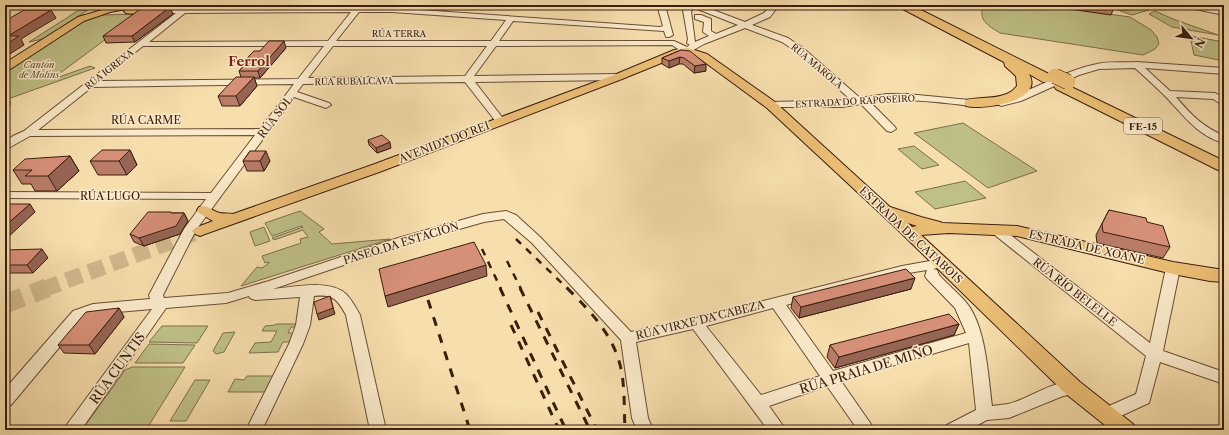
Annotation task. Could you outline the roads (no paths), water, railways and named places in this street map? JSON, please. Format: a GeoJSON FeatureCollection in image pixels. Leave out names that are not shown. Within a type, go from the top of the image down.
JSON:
{"type":"FeatureCollection","features":[{"type":"Feature","properties":{"kind":"highway"},"geometry":{"type":"LineString","coordinates":[[898,5],[942,23]]}},
{"type":"Feature","properties":{"kind":"highway","name":"FE-15"},"geometry":{"type":"LineString","coordinates":[[903,5],[1058,81],[1224,167]]}},
{"type":"Feature","properties":{"kind":"highway","name":"FE-15"},"geometry":{"type":"LineString","coordinates":[[911,5],[995,52],[1224,160]]}},
{"type":"Feature","properties":{"kind":"highway"},"geometry":{"type":"LineString","coordinates":[[917,5],[942,23]]}},
{"type":"Feature","properties":{"kind":"highway"},"geometry":{"type":"LineString","coordinates":[[971,103],[1008,98],[1016,95],[1024,86],[1024,78],[1022,73],[995,52]]}},
{"type":"Feature","properties":{"kind":"main road"},"geometry":{"type":"LineString","coordinates":[[5,68],[75,22],[96,14],[152,6]]}},
{"type":"Feature","properties":{"kind":"main road","name":"AVENIDA DO REI"},"geometry":{"type":"LineString","coordinates":[[195,230],[314,192],[618,77],[661,49],[689,47]]}},
{"type":"Feature","properties":{"kind":"main road","name":"ESTRADA DE CATABOIS"},"geometry":{"type":"LineString","coordinates":[[689,47],[704,56],[771,105],[883,208],[910,226],[937,268],[962,283],[1073,388],[1126,430]]}},
{"type":"Feature","properties":{"kind":"main road"},"geometry":{"type":"LineString","coordinates":[[195,230],[227,217],[294,194],[314,192]]}},
{"type":"Feature","properties":{"kind":"main road"},"geometry":{"type":"LineString","coordinates":[[204,210],[215,217],[227,217]]}},
{"type":"Feature","properties":{"kind":"main road","name":"ESTRADA DE XOANE"},"geometry":{"type":"LineString","coordinates":[[910,226],[923,229],[995,229],[1030,233],[1173,268],[1224,276]]}},
{"type":"Feature","properties":{"kind":"street"},"geometry":{"type":"LineString","coordinates":[[463,15],[474,5],[558,7],[564,5]]}},
{"type":"Feature","properties":{"kind":"street"},"geometry":{"type":"LineString","coordinates":[[661,5],[664,28],[670,40],[674,43],[689,47],[746,25],[767,15],[775,5]]}},
{"type":"Feature","properties":{"kind":"street"},"geometry":{"type":"LineString","coordinates":[[1185,5],[1224,13]]}},
{"type":"Feature","properties":{"kind":"street"},"geometry":{"type":"LineString","coordinates":[[152,6],[187,8]]}},
{"type":"Feature","properties":{"kind":"street"},"geometry":{"type":"LineString","coordinates":[[447,14],[455,6]]}},
{"type":"Feature","properties":{"kind":"street"},"geometry":{"type":"LineString","coordinates":[[689,47],[692,39],[687,10],[694,7]]}},
{"type":"Feature","properties":{"kind":"street","name":"RÚA MAROLA"},"geometry":{"type":"LineString","coordinates":[[694,7],[785,40],[800,50],[891,129]]}},
{"type":"Feature","properties":{"kind":"street"},"geometry":{"type":"LineString","coordinates":[[134,8],[359,8],[664,28]]}},
{"type":"Feature","properties":{"kind":"street","name":"RÚA IGREXA"},"geometry":{"type":"LineString","coordinates":[[5,147],[17,138],[28,133],[187,8]]}},
{"type":"Feature","properties":{"kind":"street","name":"RÚA SOL"},"geometry":{"type":"LineString","coordinates":[[195,230],[204,210],[293,94],[301,81],[359,8]]}},
{"type":"Feature","properties":{"kind":"street"},"geometry":{"type":"LineString","coordinates":[[698,17],[708,21],[707,32],[716,37]]}},
{"type":"Feature","properties":{"kind":"street"},"geometry":{"type":"LineString","coordinates":[[500,121],[468,79],[511,18]]}},
{"type":"Feature","properties":{"kind":"street"},"geometry":{"type":"LineString","coordinates":[[661,49],[664,28]]}},
{"type":"Feature","properties":{"kind":"street","name":"RÚA TERRA"},"geometry":{"type":"LineString","coordinates":[[140,44],[493,43],[661,49],[674,43]]}},
{"type":"Feature","properties":{"kind":"street","name":"ESTRADA DO RAPOSEIRO"},"geometry":{"type":"LineString","coordinates":[[771,105],[861,102],[907,97],[992,104],[1010,101],[1091,67],[1114,64],[1224,71]]}},
{"type":"Feature","properties":{"kind":"street"},"geometry":{"type":"LineString","coordinates":[[1137,65],[1168,94],[1187,116],[1204,130],[1224,140]]}},
{"type":"Feature","properties":{"kind":"street","name":"RÚA RUBALCAVA"},"geometry":{"type":"LineString","coordinates":[[90,84],[618,77]]}},
{"type":"Feature","properties":{"kind":"street"},"geometry":{"type":"LineString","coordinates":[[293,94],[326,105]]}},
{"type":"Feature","properties":{"kind":"street"},"geometry":{"type":"LineString","coordinates":[[1168,94],[1220,96],[1224,103]]}},
{"type":"Feature","properties":{"kind":"street","name":"RÚA CARME"},"geometry":{"type":"LineString","coordinates":[[28,133],[264,132]]}},
{"type":"Feature","properties":{"kind":"street","name":"RÚA LUGO"},"geometry":{"type":"LineString","coordinates":[[5,195],[215,196]]}},
{"type":"Feature","properties":{"kind":"street","name":"PASEO DA ESTACIÓN"},"geometry":{"type":"LineString","coordinates":[[226,298],[298,276],[402,241],[484,218],[506,216]]}},
{"type":"Feature","properties":{"kind":"street","name":"RÚA VIRXE DA CABEZA"},"geometry":{"type":"LineString","coordinates":[[506,216],[512,218],[536,240],[628,338],[696,323],[902,270],[937,268]]}},
{"type":"Feature","properties":{"kind":"street","name":"RÚA RÍO BELELLE"},"geometry":{"type":"LineString","coordinates":[[995,229],[1154,354],[1224,378]]}},
{"type":"Feature","properties":{"kind":"street","name":"RÚA CUNTIS"},"geometry":{"type":"LineString","coordinates":[[71,430],[158,311],[158,300],[195,230]]}},
{"type":"Feature","properties":{"kind":"street"},"geometry":{"type":"LineString","coordinates":[[937,268],[932,276],[960,305],[970,322],[975,336],[985,413]]}},
{"type":"Feature","properties":{"kind":"street"},"geometry":{"type":"LineString","coordinates":[[1106,415],[1142,398],[1154,354],[1173,268]]}},
{"type":"Feature","properties":{"kind":"street"},"geometry":{"type":"LineString","coordinates":[[298,276],[295,286],[308,290]]}},
{"type":"Feature","properties":{"kind":"street"},"geometry":{"type":"LineString","coordinates":[[254,430],[301,331],[308,290]]}},
{"type":"Feature","properties":{"kind":"street"},"geometry":{"type":"LineString","coordinates":[[5,400],[71,323],[83,312],[93,309],[140,304],[158,300],[226,298],[308,290],[326,290],[337,293],[344,299],[353,315],[378,430]]}},
{"type":"Feature","properties":{"kind":"street"},"geometry":{"type":"LineString","coordinates":[[776,302],[867,430]]}},
{"type":"Feature","properties":{"kind":"street"},"geometry":{"type":"LineString","coordinates":[[696,323],[778,430]]}},
{"type":"Feature","properties":{"kind":"street","name":"RÚA PRAIA DE MIÑO"},"geometry":{"type":"LineString","coordinates":[[757,403],[830,379],[843,373],[975,336]]}},
{"type":"Feature","properties":{"kind":"street"},"geometry":{"type":"LineString","coordinates":[[628,338],[640,418],[645,430]]}},
{"type":"Feature","properties":{"kind":"street"},"geometry":{"type":"LineString","coordinates":[[953,430],[985,413],[1010,412],[1061,390],[1073,388]]}},
{"type":"Feature","properties":{"kind":"tunnel"},"geometry":{"type":"LineString","coordinates":[[44,289],[197,232]]}},
{"type":"Feature","properties":{"kind":"tunnel"},"geometry":{"type":"LineString","coordinates":[[5,304],[47,288]]}},
{"type":"Feature","properties":{"kind":"railway"},"geometry":{"type":"LineString","coordinates":[[516,239],[567,288]]}},
{"type":"Feature","properties":{"kind":"railway"},"geometry":{"type":"LineString","coordinates":[[482,249],[501,289]]}},
{"type":"Feature","properties":{"kind":"railway"},"geometry":{"type":"LineString","coordinates":[[507,261],[521,289]]}},
{"type":"Feature","properties":{"kind":"railway"},"geometry":{"type":"LineString","coordinates":[[500,288],[566,430]]}},
{"type":"Feature","properties":{"kind":"railway"},"geometry":{"type":"LineString","coordinates":[[520,288],[590,430]]}},
{"type":"Feature","properties":{"kind":"railway"},"geometry":{"type":"LineString","coordinates":[[567,288],[600,324],[607,334],[618,357],[623,384],[625,430]]}},
{"type":"Feature","properties":{"kind":"railway"},"geometry":{"type":"LineString","coordinates":[[428,300],[470,430]]}},
{"type":"Feature","properties":{"kind":"railway"},"geometry":{"type":"LineString","coordinates":[[538,312],[597,430]]}},
{"type":"Feature","properties":{"kind":"railway"},"geometry":{"type":"LineString","coordinates":[[511,325],[559,430]]}},
{"type":"Feature","properties":{"kind":"district","name":"Ferrol"},"geometry":{"type":"Point","coordinates":[249,61]}},
{"type":"Feature","properties":{"kind":"park label","name":"Cantón de Molíns"},"geometry":{"type":"Point","coordinates":[39,70]}}]}
